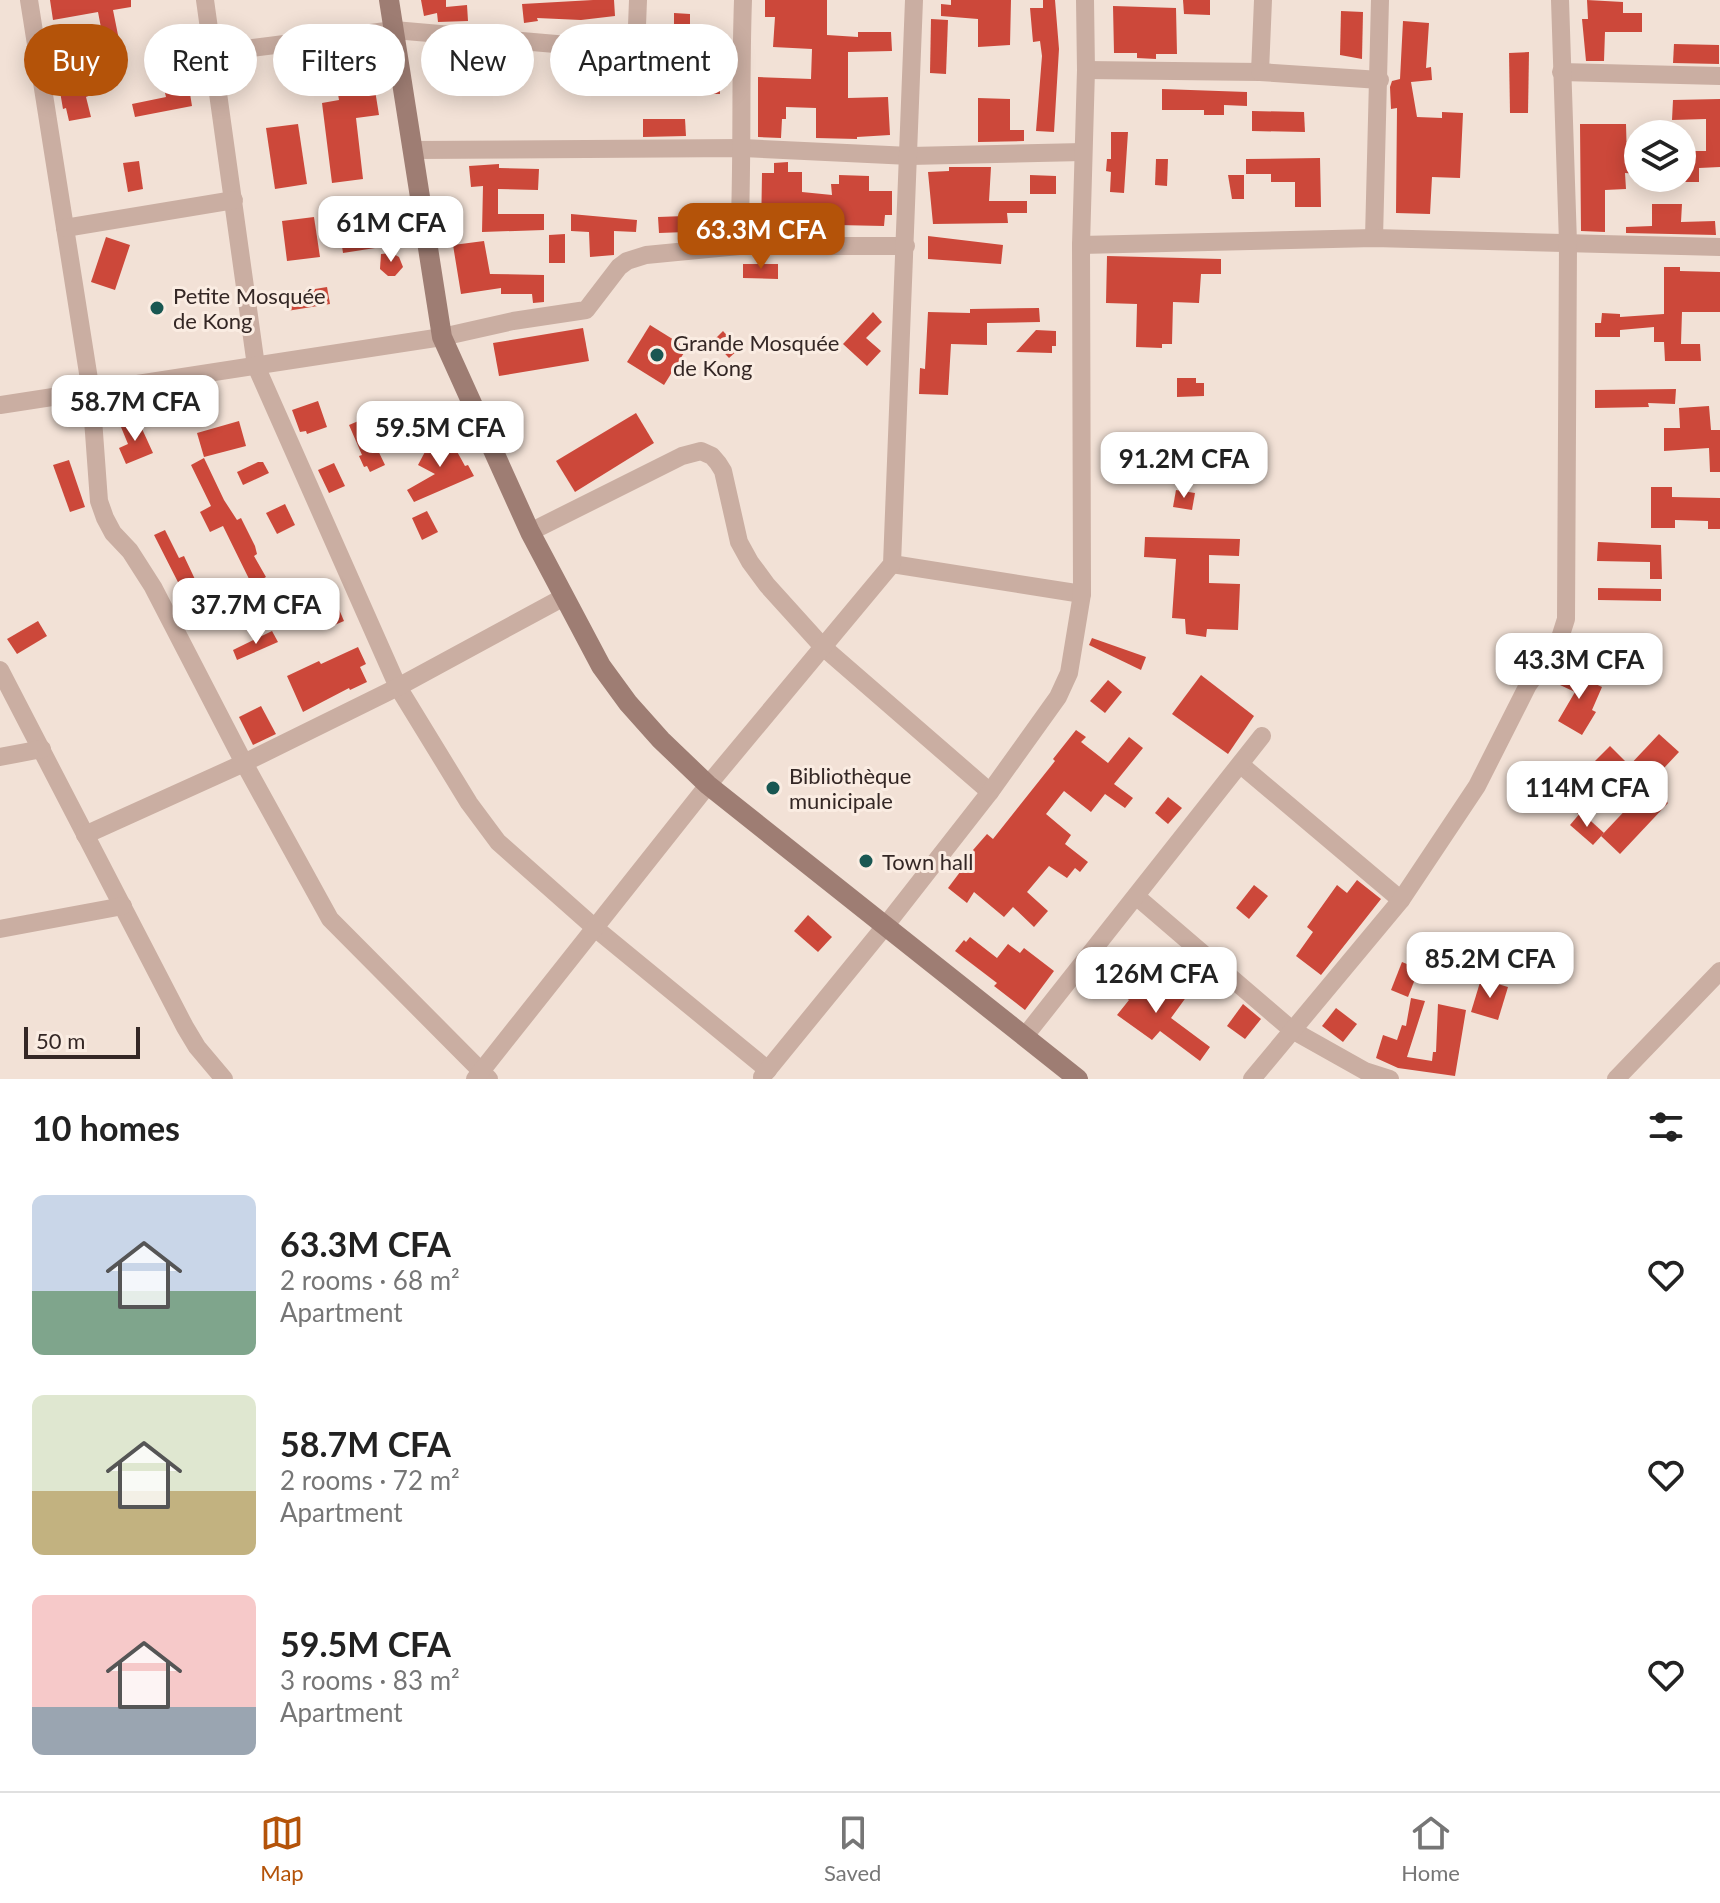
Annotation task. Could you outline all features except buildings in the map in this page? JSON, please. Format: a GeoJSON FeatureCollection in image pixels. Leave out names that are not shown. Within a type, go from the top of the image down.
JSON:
{"type":"FeatureCollection","features":[{"type":"Feature","properties":{"kind":"main road"},"geometry":{"type":"LineString","coordinates":[[389,0],[393,24]]}},
{"type":"Feature","properties":{"kind":"main road"},"geometry":{"type":"LineString","coordinates":[[404,96],[442,337],[530,532],[601,666],[661,740],[708,785],[1078,1079]]}},
{"type":"Feature","properties":{"kind":"street"},"geometry":{"type":"LineString","coordinates":[[29,0],[91,392],[99,501],[105,518],[153,587],[244,763],[330,919],[481,1077],[708,785],[892,564],[914,0]]}},
{"type":"Feature","properties":{"kind":"street"},"geometry":{"type":"LineString","coordinates":[[205,0],[209,24]]}},
{"type":"Feature","properties":{"kind":"street"},"geometry":{"type":"LineString","coordinates":[[637,24],[638,0]]}},
{"type":"Feature","properties":{"kind":"street"},"geometry":{"type":"LineString","coordinates":[[739,246],[743,148],[743,0]]}},
{"type":"Feature","properties":{"kind":"street"},"geometry":{"type":"LineString","coordinates":[[219,96],[256,366],[398,687],[469,803],[498,842],[764,1074],[990,792],[1058,697],[1069,673],[1082,594],[1081,245],[1085,0]]}},
{"type":"Feature","properties":{"kind":"street"},"geometry":{"type":"LineString","coordinates":[[1260,72],[1263,0]]}},
{"type":"Feature","properties":{"kind":"street"},"geometry":{"type":"LineString","coordinates":[[1374,238],[1380,0]]}},
{"type":"Feature","properties":{"kind":"street"},"geometry":{"type":"LineString","coordinates":[[1252,1079],[1401,900],[1477,786],[1528,685],[1559,641],[1566,619],[1568,243],[1560,0]]}},
{"type":"Feature","properties":{"kind":"street"},"geometry":{"type":"LineString","coordinates":[[405,31],[550,44]]}},
{"type":"Feature","properties":{"kind":"street"},"geometry":{"type":"LineString","coordinates":[[1086,70],[1260,72],[1380,80]]}},
{"type":"Feature","properties":{"kind":"street"},"geometry":{"type":"LineString","coordinates":[[1561,72],[1720,76]]}},
{"type":"Feature","properties":{"kind":"street"},"geometry":{"type":"LineString","coordinates":[[413,150],[743,148],[910,156],[1083,152]]}},
{"type":"Feature","properties":{"kind":"street"},"geometry":{"type":"LineString","coordinates":[[65,228],[234,200]]}},
{"type":"Feature","properties":{"kind":"street"},"geometry":{"type":"LineString","coordinates":[[1081,245],[1374,238],[1720,247]]}},
{"type":"Feature","properties":{"kind":"street"},"geometry":{"type":"LineString","coordinates":[[0,405],[442,337],[513,321],[586,310],[619,267],[636,258],[739,246],[906,246]]}},
{"type":"Feature","properties":{"kind":"street"},"geometry":{"type":"LineString","coordinates":[[530,532],[682,456],[707,452],[723,471],[739,542],[767,585],[823,647],[990,792]]}},
{"type":"Feature","properties":{"kind":"street"},"geometry":{"type":"LineString","coordinates":[[892,564],[1082,594]]}},
{"type":"Feature","properties":{"kind":"street"},"geometry":{"type":"LineString","coordinates":[[85,835],[244,763],[398,687],[564,597]]}},
{"type":"Feature","properties":{"kind":"street"},"geometry":{"type":"LineString","coordinates":[[0,670],[197,1047],[224,1079]]}},
{"type":"Feature","properties":{"kind":"street"},"geometry":{"type":"LineString","coordinates":[[1025,1036],[1262,736]]}},
{"type":"Feature","properties":{"kind":"street"},"geometry":{"type":"LineString","coordinates":[[0,757],[42,749]]}},
{"type":"Feature","properties":{"kind":"street"},"geometry":{"type":"LineString","coordinates":[[1241,765],[1401,900]]}},
{"type":"Feature","properties":{"kind":"street"},"geometry":{"type":"LineString","coordinates":[[1137,897],[1292,1030],[1365,1071],[1390,1079]]}},
{"type":"Feature","properties":{"kind":"street"},"geometry":{"type":"LineString","coordinates":[[0,929],[123,906]]}},
{"type":"Feature","properties":{"kind":"street"},"geometry":{"type":"LineString","coordinates":[[1616,1079],[1720,971]]}},
{"type":"Feature","properties":{"kind":"place","name":"Petite Mosquée de Kong"},"geometry":{"type":"Point","coordinates":[157,308]}},
{"type":"Feature","properties":{"kind":"place","name":"Grande Mosquée de Kong"},"geometry":{"type":"Point","coordinates":[657,355]}},
{"type":"Feature","properties":{"kind":"place","name":"Bibliothèque municipale"},"geometry":{"type":"Point","coordinates":[773,788]}},
{"type":"Feature","properties":{"kind":"place","name":"Town hall"},"geometry":{"type":"Point","coordinates":[866,861]}}]}
